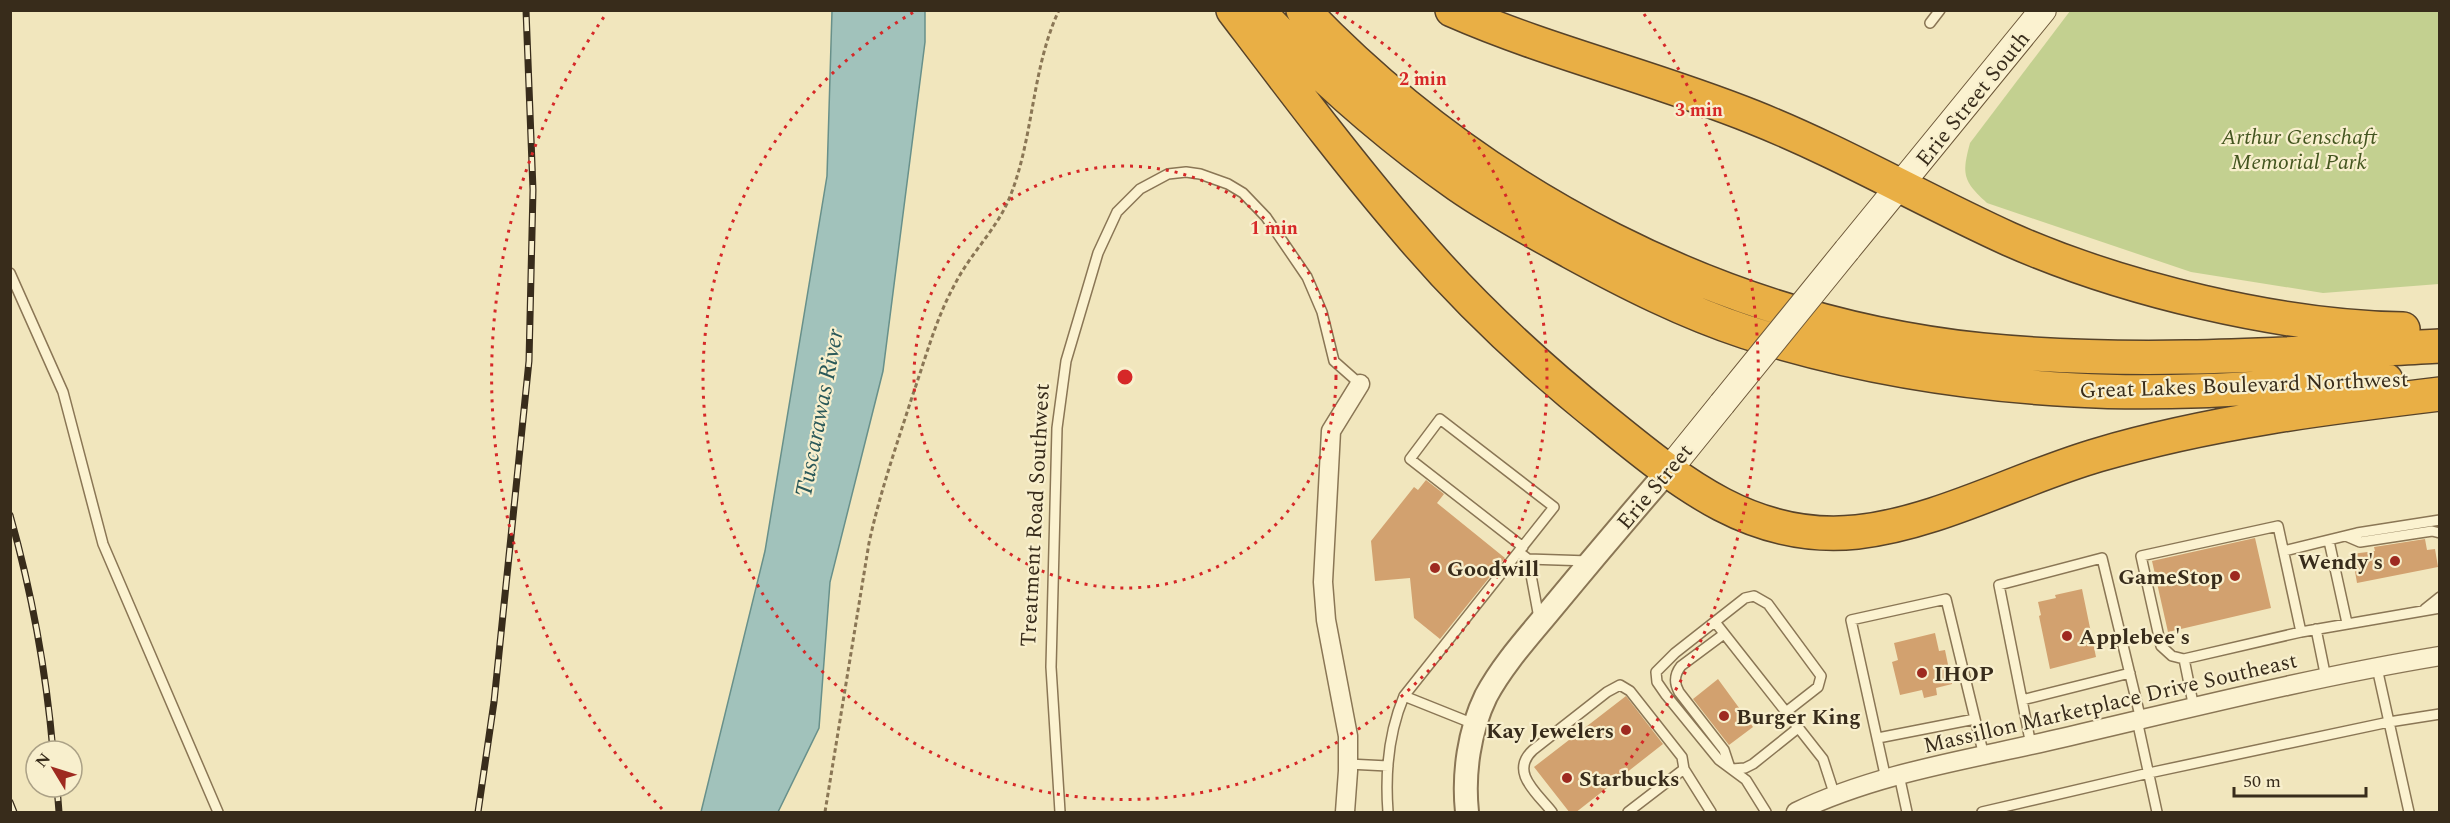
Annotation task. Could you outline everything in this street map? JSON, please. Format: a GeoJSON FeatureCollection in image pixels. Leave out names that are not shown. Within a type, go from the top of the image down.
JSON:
{"type":"FeatureCollection","features":[{"type":"Feature","properties":{"kind":"highway"},"geometry":{"type":"LineString","coordinates":[[1233,10],[1342,152],[1409,234],[1483,313],[1571,394],[1667,472],[1717,503],[1766,523],[1818,532],[1857,532],[1908,522],[2044,472],[2145,441],[2274,414],[2439,394]]}},
{"type":"Feature","properties":{"kind":"highway","name":"Great Lakes Boulevard Northwest"},"geometry":{"type":"LineString","coordinates":[[1257,10],[1347,99],[1458,185],[1505,215],[1606,271],[1644,290],[1743,331],[1794,346],[1893,369],[2011,386],[2056,389],[2142,391],[2224,389],[2439,377]]}},
{"type":"Feature","properties":{"kind":"highway","name":"Great Lakes Boulevard Northwest"},"geometry":{"type":"LineString","coordinates":[[1303,10],[1395,97],[1488,168],[1531,194],[1623,244],[1671,266],[1722,287],[1827,322],[1980,350],[2097,358],[2216,357],[2439,346]]}},
{"type":"Feature","properties":{"kind":"highway"},"geometry":{"type":"LineString","coordinates":[[1452,10],[1496,30],[1717,102],[1817,145],[2011,239],[2073,264],[2178,296],[2241,309],[2337,325],[2381,329],[2439,330]]}},
{"type":"Feature","properties":{"kind":"main road","name":"Erie Street South"},"geometry":{"type":"LineString","coordinates":[[1900,186],[2043,10]]}},
{"type":"Feature","properties":{"kind":"main road","name":"Erie Street"},"geometry":{"type":"LineString","coordinates":[[1667,472],[1900,186]]}},
{"type":"Feature","properties":{"kind":"street","name":"Treatment Road Southwest"},"geometry":{"type":"LineString","coordinates":[[1345,813],[1348,736],[1326,620],[1323,582],[1331,431],[1360,384]]}},
{"type":"Feature","properties":{"kind":"street","name":"Erie Street"},"geometry":{"type":"LineString","coordinates":[[1467,813],[1467,773],[1476,725],[1493,684],[1590,561],[1667,472]]}},
{"type":"Feature","properties":{"kind":"street","name":"Massillon Marketplace Drive Southeast"},"geometry":{"type":"LineString","coordinates":[[1796,813],[1835,796],[1893,777],[2326,678],[2439,656]]}},
{"type":"Feature","properties":{"kind":"lane"},"geometry":{"type":"LineString","coordinates":[[1930,23],[1940,10]]}},
{"type":"Feature","properties":{"kind":"lane","name":"Treatment Road Southwest"},"geometry":{"type":"LineString","coordinates":[[1060,813],[1051,667],[1058,428],[1066,361],[1098,253],[1117,212],[1140,189],[1168,174],[1186,172],[1200,174],[1228,184],[1243,193],[1266,217],[1307,277],[1322,312],[1334,361],[1360,384]]}},
{"type":"Feature","properties":{"kind":"lane"},"geometry":{"type":"LineString","coordinates":[[10,273],[63,392],[103,544],[218,813]]}},
{"type":"Feature","properties":{"kind":"lane"},"geometry":{"type":"LineString","coordinates":[[1388,813],[1388,766],[1394,719],[1404,696],[1521,550],[1554,507],[1440,419],[1410,459],[1521,550],[1528,559],[1540,622]]}},
{"type":"Feature","properties":{"kind":"lane"},"geometry":{"type":"LineString","coordinates":[[2284,551],[2346,536],[2439,520]]}},
{"type":"Feature","properties":{"kind":"lane"},"geometry":{"type":"LineString","coordinates":[[2301,632],[2278,526],[2141,556],[2161,646],[2172,656],[2184,659],[2301,632],[2439,608]]}},
{"type":"Feature","properties":{"kind":"lane"},"geometry":{"type":"LineString","coordinates":[[2346,536],[2360,542],[2432,531],[2439,533]]}},
{"type":"Feature","properties":{"kind":"lane"},"geometry":{"type":"LineString","coordinates":[[2329,541],[2347,623]]}},
{"type":"Feature","properties":{"kind":"lane"},"geometry":{"type":"LineString","coordinates":[[2031,745],[1999,585],[2102,558],[2130,673],[2157,813]]}},
{"type":"Feature","properties":{"kind":"lane"},"geometry":{"type":"LineString","coordinates":[[1528,559],[1590,561]]}},
{"type":"Feature","properties":{"kind":"lane"},"geometry":{"type":"LineString","coordinates":[[1766,813],[1746,780],[1719,760],[1666,695],[1655,675],[1660,665],[1748,597],[1758,597],[1768,604],[1821,676],[1818,687],[1786,712]]}},
{"type":"Feature","properties":{"kind":"lane"},"geometry":{"type":"LineString","coordinates":[[2423,610],[2439,597]]}},
{"type":"Feature","properties":{"kind":"lane"},"geometry":{"type":"LineString","coordinates":[[1907,813],[1878,738],[1851,620],[1946,599],[1984,756]]}},
{"type":"Feature","properties":{"kind":"lane"},"geometry":{"type":"LineString","coordinates":[[1715,622],[1823,759],[1835,796]]}},
{"type":"Feature","properties":{"kind":"lane"},"geometry":{"type":"LineString","coordinates":[[2316,629],[2326,678]]}},
{"type":"Feature","properties":{"kind":"lane"},"geometry":{"type":"LineString","coordinates":[[1724,634],[1681,666],[1676,674],[1675,682],[1679,692],[1724,750],[1730,768]]}},
{"type":"Feature","properties":{"kind":"lane"},"geometry":{"type":"LineString","coordinates":[[2184,659],[2194,708]]}},
{"type":"Feature","properties":{"kind":"lane"},"geometry":{"type":"LineString","coordinates":[[2377,668],[2409,813]]}},
{"type":"Feature","properties":{"kind":"lane"},"geometry":{"type":"LineString","coordinates":[[2022,700],[2130,673]]}},
{"type":"Feature","properties":{"kind":"lane"},"geometry":{"type":"LineString","coordinates":[[1552,813],[1525,777],[1522,768],[1524,760],[1533,750],[1616,686],[1624,686],[1630,691],[1682,757],[1684,769],[1709,812]]}},
{"type":"Feature","properties":{"kind":"lane"},"geometry":{"type":"LineString","coordinates":[[1404,696],[1476,725]]}},
{"type":"Feature","properties":{"kind":"lane"},"geometry":{"type":"LineString","coordinates":[[1982,813],[2148,773],[2389,722],[2439,714]]}},
{"type":"Feature","properties":{"kind":"lane"},"geometry":{"type":"LineString","coordinates":[[1878,738],[1975,719]]}},
{"type":"Feature","properties":{"kind":"lane"},"geometry":{"type":"LineString","coordinates":[[1730,768],[1745,768],[1753,764],[1798,728]]}},
{"type":"Feature","properties":{"kind":"lane"},"geometry":{"type":"LineString","coordinates":[[1348,764],[1388,766]]}},
{"type":"Feature","properties":{"kind":"lane"},"geometry":{"type":"LineString","coordinates":[[1628,813],[1684,769]]}},
{"type":"Feature","properties":{"kind":"path"},"geometry":{"type":"LineString","coordinates":[[825,813],[878,501],[941,312],[956,282],[996,224],[1016,181],[1044,48],[1059,10]]}},
{"type":"Feature","properties":{"kind":"green space","name":"Arthur Genschaft Memorial Park"},"geometry":{"type":"Polygon","coordinates":[[[2070,11],[2439,11],[2439,284],[2323,293],[2191,272],[1987,203],[1973,189],[1966,176],[1965,169],[1970,143],[2070,11]]]}},
{"type":"Feature","properties":{"kind":"water","name":"Tuscarawas River"},"geometry":{"type":"Polygon","coordinates":[[[832,11],[925,11],[925,42],[883,371],[830,582],[819,728],[778,812],[701,812],[765,551],[827,176],[832,11]]]}},
{"type":"Feature","properties":{"kind":"building","name":"Goodwill"},"geometry":{"type":"Polygon","coordinates":[[[1426,480],[1444,494],[1437,503],[1505,558],[1440,639],[1414,618],[1410,578],[1375,581],[1371,541],[1414,487],[1418,490],[1426,480]]]}},
{"type":"Feature","properties":{"kind":"building"},"geometry":{"type":"Polygon","coordinates":[[[2255,538],[2271,608],[2168,632],[2152,561],[2255,538]]]}},
{"type":"Feature","properties":{"kind":"building","name":"Wendy's"},"geometry":{"type":"Polygon","coordinates":[[[2425,539],[2427,550],[2435,549],[2438,567],[2357,583],[2352,554],[2375,551],[2374,547],[2425,539]]]}},
{"type":"Feature","properties":{"kind":"building","name":"Applebee's"},"geometry":{"type":"Polygon","coordinates":[[[2082,589],[2096,657],[2050,669],[2038,602],[2056,598],[2055,595],[2082,589]]]}},
{"type":"Feature","properties":{"kind":"building","name":"IHOP"},"geometry":{"type":"Polygon","coordinates":[[[1935,633],[1939,651],[1945,650],[1952,684],[1936,688],[1937,695],[1924,698],[1922,690],[1900,695],[1892,662],[1898,660],[1894,643],[1935,633]]]}},
{"type":"Feature","properties":{"kind":"building","name":"Burger King"},"geometry":{"type":"Polygon","coordinates":[[[1718,679],[1753,727],[1729,745],[1693,699],[1718,679]]]}},
{"type":"Feature","properties":{"kind":"building"},"geometry":{"type":"Polygon","coordinates":[[[1626,696],[1663,744],[1575,813],[1570,813],[1534,767],[1626,696]]]}},
{"type":"Feature","properties":{"kind":"railway"},"geometry":{"type":"LineString","coordinates":[[478,812],[494,702],[529,361],[533,190],[526,10]]}},
{"type":"Feature","properties":{"kind":"railway"},"geometry":{"type":"LineString","coordinates":[[10,515],[37,632],[52,739]]}},
{"type":"Feature","properties":{"kind":"railway"},"geometry":{"type":"LineString","coordinates":[[58,799],[59,812]]}},
{"type":"Feature","properties":{"kind":"railway"},"geometry":{"type":"LineString","coordinates":[[10,802],[14,812]]}},
{"type":"Feature","properties":{"kind":"place","name":"Wendy's"},"geometry":{"type":"Point","coordinates":[2395,561]}},
{"type":"Feature","properties":{"kind":"place","name":"Goodwill"},"geometry":{"type":"Point","coordinates":[1435,568]}},
{"type":"Feature","properties":{"kind":"place","name":"GameStop"},"geometry":{"type":"Point","coordinates":[2235,576]}},
{"type":"Feature","properties":{"kind":"place","name":"Applebee's"},"geometry":{"type":"Point","coordinates":[2067,636]}},
{"type":"Feature","properties":{"kind":"place","name":"IHOP"},"geometry":{"type":"Point","coordinates":[1922,673]}},
{"type":"Feature","properties":{"kind":"place","name":"Burger King"},"geometry":{"type":"Point","coordinates":[1724,716]}},
{"type":"Feature","properties":{"kind":"place","name":"Kay Jewelers"},"geometry":{"type":"Point","coordinates":[1626,730]}},
{"type":"Feature","properties":{"kind":"place","name":"Starbucks"},"geometry":{"type":"Point","coordinates":[1567,778]}}]}
